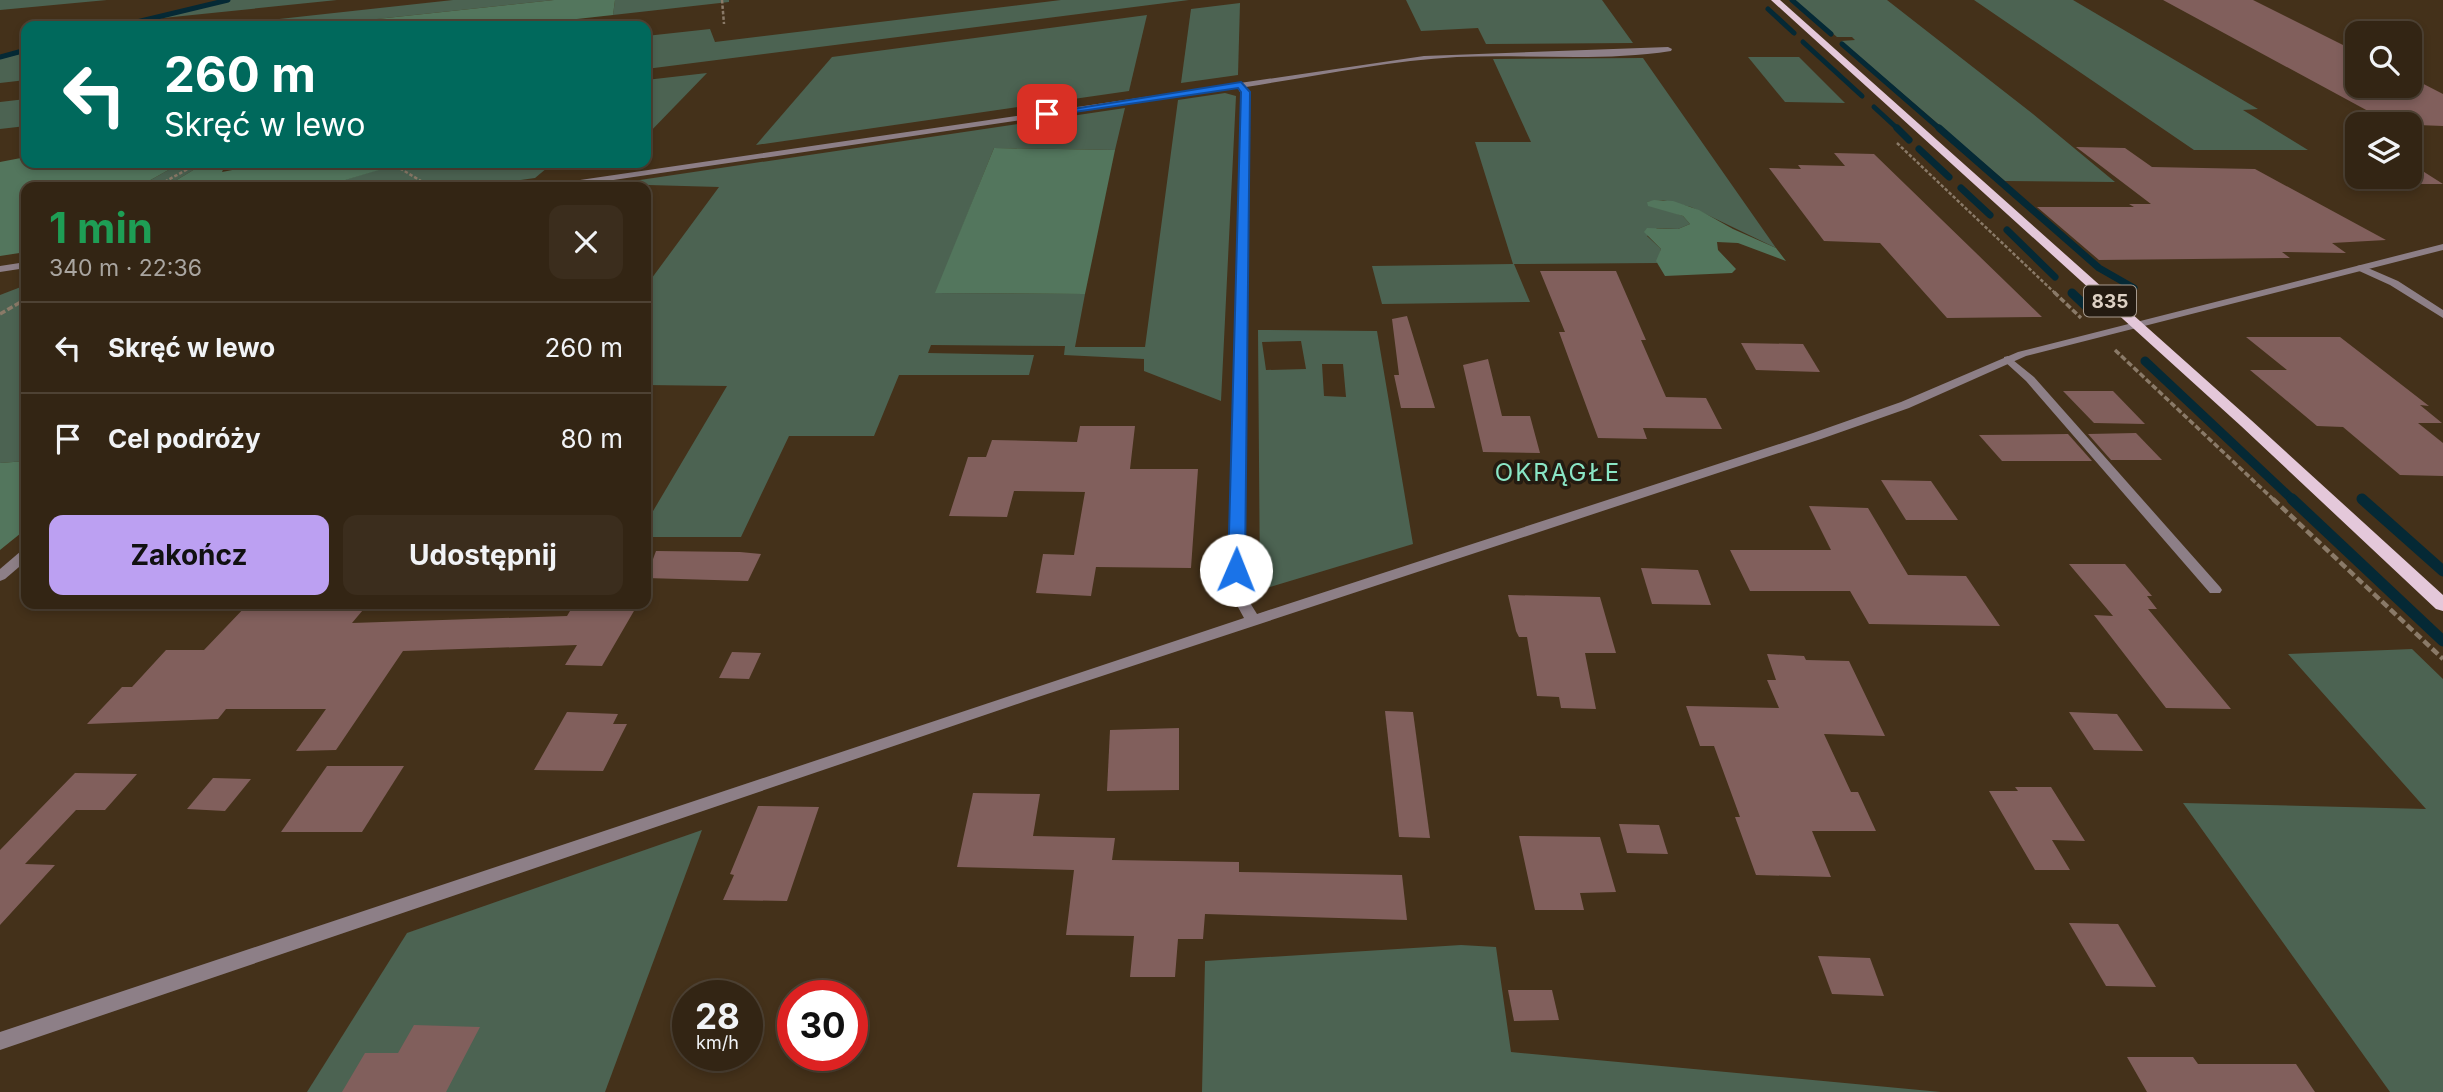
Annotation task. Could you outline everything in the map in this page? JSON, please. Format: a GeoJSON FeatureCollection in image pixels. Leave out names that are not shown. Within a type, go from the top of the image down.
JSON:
{"type":"FeatureCollection","features":[{"type":"Feature","properties":{"kind":"main road","name":"835"},"geometry":{"type":"LineString","coordinates":[[1775,0],[2443,605]]}},
{"type":"Feature","properties":{"kind":"street"},"geometry":{"type":"LineString","coordinates":[[583,182],[1448,55],[1625,53],[1668,49]]}},
{"type":"Feature","properties":{"kind":"street"},"geometry":{"type":"LineString","coordinates":[[1241,85],[1246,96],[1236,570],[1240,598],[1253,621]]}},
{"type":"Feature","properties":{"kind":"street"},"geometry":{"type":"LineString","coordinates":[[0,1041],[1253,621],[1839,429],[1905,405],[2008,359],[2443,247]]}},
{"type":"Feature","properties":{"kind":"street"},"geometry":{"type":"LineString","coordinates":[[0,269],[21,266]]}},
{"type":"Feature","properties":{"kind":"street"},"geometry":{"type":"LineString","coordinates":[[2361,268],[2394,283],[2443,315]]}},
{"type":"Feature","properties":{"kind":"street"},"geometry":{"type":"LineString","coordinates":[[2008,359],[2030,379],[2215,590]]}},
{"type":"Feature","properties":{"kind":"street"},"geometry":{"type":"LineString","coordinates":[[0,576],[21,558]]}},
{"type":"Feature","properties":{"kind":"path"},"geometry":{"type":"LineString","coordinates":[[722,0],[724,24]]}},
{"type":"Feature","properties":{"kind":"path"},"geometry":{"type":"LineString","coordinates":[[164,182],[190,168]]}},
{"type":"Feature","properties":{"kind":"path"},"geometry":{"type":"LineString","coordinates":[[396,168],[423,182]]}},
{"type":"Feature","properties":{"kind":"path"},"geometry":{"type":"LineString","coordinates":[[0,314],[21,302]]}},
{"type":"Feature","properties":{"kind":"green space"},"geometry":{"type":"Polygon","coordinates":[[[0,0],[107,0],[0,10],[0,0]]]}},
{"type":"Feature","properties":{"kind":"green space"},"geometry":{"type":"Polygon","coordinates":[[[230,0],[337,0],[163,18],[143,21],[230,0]]]}},
{"type":"Feature","properties":{"kind":"green space"},"geometry":{"type":"Polygon","coordinates":[[[453,0],[554,0],[359,21],[260,21],[453,0]]]}},
{"type":"Feature","properties":{"kind":"green space"},"geometry":{"type":"Polygon","coordinates":[[[554,0],[615,0],[613,15],[559,21],[359,21],[554,0]]]}},
{"type":"Feature","properties":{"kind":"green space"},"geometry":{"type":"Polygon","coordinates":[[[615,0],[729,0],[729,2],[613,15],[615,0]]]}},
{"type":"Feature","properties":{"kind":"green space"},"geometry":{"type":"Polygon","coordinates":[[[1061,0],[1189,0],[651,68],[651,35],[710,29],[715,42],[1061,0]]]}},
{"type":"Feature","properties":{"kind":"green space"},"geometry":{"type":"Polygon","coordinates":[[[1406,0],[1602,0],[1633,43],[1486,44],[1478,28],[1421,31],[1406,0]]]}},
{"type":"Feature","properties":{"kind":"green space"},"geometry":{"type":"Polygon","coordinates":[[[1794,0],[1887,0],[2115,182],[2005,181],[1841,41],[1855,40],[1852,37],[1837,37],[1794,0]]]}},
{"type":"Feature","properties":{"kind":"green space"},"geometry":{"type":"Polygon","coordinates":[[[1974,0],[2073,0],[2258,109],[2243,110],[2308,150],[2194,150],[1974,0]]]}},
{"type":"Feature","properties":{"kind":"green space"},"geometry":{"type":"Polygon","coordinates":[[[1240,3],[1238,75],[1181,83],[1191,9],[1240,3]]]}},
{"type":"Feature","properties":{"kind":"green space"},"geometry":{"type":"Polygon","coordinates":[[[1147,15],[1129,91],[756,145],[832,57],[1147,15]]]}},
{"type":"Feature","properties":{"kind":"green space"},"geometry":{"type":"Polygon","coordinates":[[[21,53],[21,81],[0,83],[0,59],[21,53]]]}},
{"type":"Feature","properties":{"kind":"green space"},"geometry":{"type":"Polygon","coordinates":[[[1748,57],[1799,57],[1845,103],[1785,102],[1748,57]]]}},
{"type":"Feature","properties":{"kind":"green space"},"geometry":{"type":"Polygon","coordinates":[[[1643,58],[1776,248],[1691,207],[1663,200],[1647,202],[1683,216],[1690,224],[1678,229],[1657,228],[1647,236],[1661,249],[1657,263],[1514,264],[1530,302],[1382,304],[1372,266],[1513,264],[1475,142],[1531,142],[1493,59],[1643,58]]]}},
{"type":"Feature","properties":{"kind":"green space"},"geometry":{"type":"Polygon","coordinates":[[[707,73],[651,131],[651,79],[707,73]]]}},
{"type":"Feature","properties":{"kind":"green space"},"geometry":{"type":"Polygon","coordinates":[[[1225,93],[1236,96],[1221,401],[1144,371],[1144,359],[1064,355],[1065,346],[931,345],[928,353],[1034,355],[1029,375],[899,375],[874,436],[789,436],[741,537],[651,537],[651,515],[727,386],[651,385],[651,279],[719,187],[626,182],[1125,108],[1115,150],[994,148],[936,293],[1085,294],[1075,347],[1145,347],[1178,100],[1225,93]]]}},
{"type":"Feature","properties":{"kind":"green space"},"geometry":{"type":"Polygon","coordinates":[[[21,100],[21,127],[0,129],[0,102],[21,100]]]}},
{"type":"Feature","properties":{"kind":"green space"},"geometry":{"type":"Polygon","coordinates":[[[994,148],[1115,150],[1085,294],[935,293],[994,148]]]}},
{"type":"Feature","properties":{"kind":"green space"},"geometry":{"type":"Polygon","coordinates":[[[21,158],[21,168],[172,168],[147,182],[21,182],[21,253],[0,256],[0,162],[21,158]]]}},
{"type":"Feature","properties":{"kind":"green space"},"geometry":{"type":"Polygon","coordinates":[[[172,168],[197,168],[173,182],[147,182],[172,168]]]}},
{"type":"Feature","properties":{"kind":"green space"},"geometry":{"type":"Polygon","coordinates":[[[197,168],[224,168],[222,172],[244,168],[379,170],[343,182],[173,182],[197,168]]]}},
{"type":"Feature","properties":{"kind":"green space"},"geometry":{"type":"Polygon","coordinates":[[[370,168],[547,168],[535,178],[506,182],[341,181],[377,170],[370,168]]]}},
{"type":"Feature","properties":{"kind":"green space"},"geometry":{"type":"Polygon","coordinates":[[[1673,201],[1699,210],[1776,248],[1786,261],[1738,243],[1717,242],[1718,250],[1736,269],[1732,273],[1665,276],[1656,261],[1661,249],[1644,232],[1647,228],[1678,229],[1690,224],[1683,216],[1648,206],[1647,202],[1673,201]]]}},
{"type":"Feature","properties":{"kind":"green space"},"geometry":{"type":"Polygon","coordinates":[[[21,287],[21,461],[0,463],[0,295],[21,287]]]}},
{"type":"Feature","properties":{"kind":"green space"},"geometry":{"type":"Polygon","coordinates":[[[1258,330],[1377,331],[1413,544],[1260,590],[1258,330]],[[1301,341],[1262,342],[1266,370],[1306,369],[1301,341]],[[1322,364],[1324,396],[1346,397],[1343,364],[1322,364]]]}},
{"type":"Feature","properties":{"kind":"green space"},"geometry":{"type":"Polygon","coordinates":[[[21,461],[21,533],[0,550],[0,463],[21,461]]]}},
{"type":"Feature","properties":{"kind":"green space"},"geometry":{"type":"Polygon","coordinates":[[[2412,649],[2443,679],[2443,1092],[2390,1092],[2183,803],[2426,809],[2288,654],[2412,649]]]}},
{"type":"Feature","properties":{"kind":"green space"},"geometry":{"type":"Polygon","coordinates":[[[702,830],[605,1092],[307,1092],[407,933],[702,830]]]}},
{"type":"Feature","properties":{"kind":"green space"},"geometry":{"type":"Polygon","coordinates":[[[1461,945],[1496,947],[1511,1052],[1941,1092],[1202,1092],[1205,961],[1461,945]]]}},
{"type":"Feature","properties":{"kind":"building"},"geometry":{"type":"Polygon","coordinates":[[[2163,0],[2253,0],[2345,46],[2345,98],[2422,98],[2422,83],[2443,94],[2443,126],[2422,125],[2422,112],[2370,112],[2163,0]]]}},
{"type":"Feature","properties":{"kind":"building"},"geometry":{"type":"Polygon","coordinates":[[[2076,147],[2125,148],[2152,167],[2255,169],[2386,240],[2332,243],[2346,253],[2282,252],[2290,258],[2099,260],[2037,207],[2134,207],[2129,204],[2151,204],[2076,147]]]}},
{"type":"Feature","properties":{"kind":"building"},"geometry":{"type":"Polygon","coordinates":[[[1834,153],[1874,154],[2042,317],[1947,318],[1880,243],[1824,241],[1769,168],[1801,169],[1798,165],[1845,166],[1834,153]]]}},
{"type":"Feature","properties":{"kind":"building"},"geometry":{"type":"Polygon","coordinates":[[[2422,171],[2443,184],[2422,184],[2422,171]]]}},
{"type":"Feature","properties":{"kind":"building"},"geometry":{"type":"Polygon","coordinates":[[[1540,271],[1616,271],[1646,340],[1641,340],[1666,397],[1706,398],[1722,429],[1643,428],[1647,439],[1598,438],[1559,332],[1565,332],[1540,271]]]}},
{"type":"Feature","properties":{"kind":"building"},"geometry":{"type":"Polygon","coordinates":[[[1407,316],[1435,408],[1401,408],[1394,375],[1399,375],[1392,319],[1407,316]]]}},
{"type":"Feature","properties":{"kind":"building"},"geometry":{"type":"Polygon","coordinates":[[[2246,337],[2340,337],[2429,406],[2420,405],[2442,423],[2418,423],[2443,443],[2443,476],[2400,475],[2343,427],[2317,426],[2250,370],[2287,370],[2246,337]]]}},
{"type":"Feature","properties":{"kind":"building"},"geometry":{"type":"Polygon","coordinates":[[[1741,343],[1803,344],[1820,372],[1756,370],[1741,343]]]}},
{"type":"Feature","properties":{"kind":"building"},"geometry":{"type":"Polygon","coordinates":[[[1488,359],[1502,416],[1530,416],[1540,453],[1483,452],[1463,365],[1488,359]]]}},
{"type":"Feature","properties":{"kind":"building"},"geometry":{"type":"Polygon","coordinates":[[[2063,391],[2113,391],[2145,424],[2094,423],[2063,391]]]}},
{"type":"Feature","properties":{"kind":"building"},"geometry":{"type":"Polygon","coordinates":[[[1080,426],[1135,426],[1130,469],[1198,469],[1191,568],[1096,567],[1091,596],[1036,593],[1043,554],[1074,555],[1085,492],[1014,491],[1007,517],[949,516],[968,457],[986,457],[992,440],[1077,442],[1080,426]]]}},
{"type":"Feature","properties":{"kind":"building"},"geometry":{"type":"Polygon","coordinates":[[[2136,433],[2162,460],[2111,460],[2088,434],[2136,433]]]}},
{"type":"Feature","properties":{"kind":"building"},"geometry":{"type":"Polygon","coordinates":[[[2068,434],[2092,461],[2002,461],[1979,435],[2068,434]]]}},
{"type":"Feature","properties":{"kind":"building"},"geometry":{"type":"Polygon","coordinates":[[[1881,480],[1931,481],[1958,520],[1906,520],[1881,480]]]}},
{"type":"Feature","properties":{"kind":"building"},"geometry":{"type":"Polygon","coordinates":[[[1809,506],[1868,508],[1908,575],[1966,576],[2000,626],[1869,624],[1850,591],[1750,591],[1730,550],[1831,550],[1809,506]]]}},
{"type":"Feature","properties":{"kind":"building"},"geometry":{"type":"Polygon","coordinates":[[[656,551],[761,554],[748,581],[651,578],[651,564],[656,551]]]}},
{"type":"Feature","properties":{"kind":"building"},"geometry":{"type":"Polygon","coordinates":[[[2069,564],[2125,564],[2152,596],[2147,596],[2157,609],[2148,609],[2231,709],[2166,708],[2094,615],[2113,616],[2069,564]]]}},
{"type":"Feature","properties":{"kind":"building"},"geometry":{"type":"Polygon","coordinates":[[[1641,568],[1698,570],[1711,605],[1652,604],[1641,568]]]}},
{"type":"Feature","properties":{"kind":"building"},"geometry":{"type":"Polygon","coordinates":[[[1508,595],[1600,597],[1616,653],[1585,653],[1596,709],[1561,708],[1559,697],[1537,696],[1527,637],[1519,637],[1516,631],[1508,595]]]}},
{"type":"Feature","properties":{"kind":"building"},"geometry":{"type":"Polygon","coordinates":[[[243,609],[364,609],[352,623],[567,616],[570,611],[635,609],[602,666],[565,665],[577,645],[403,651],[336,750],[296,751],[326,709],[226,709],[218,719],[87,724],[122,687],[132,687],[166,650],[204,650],[243,609]]]}},
{"type":"Feature","properties":{"kind":"building"},"geometry":{"type":"Polygon","coordinates":[[[732,652],[761,653],[749,679],[719,678],[732,652]]]}},
{"type":"Feature","properties":{"kind":"building"},"geometry":{"type":"Polygon","coordinates":[[[1767,654],[1804,656],[1806,660],[1849,661],[1885,736],[1824,734],[1851,792],[1858,792],[1876,831],[1812,831],[1831,877],[1756,875],[1735,817],[1740,817],[1714,746],[1700,746],[1686,706],[1779,708],[1767,680],[1776,680],[1767,654]]]}},
{"type":"Feature","properties":{"kind":"building"},"geometry":{"type":"Polygon","coordinates":[[[1385,711],[1413,712],[1430,838],[1399,837],[1385,711]]]}},
{"type":"Feature","properties":{"kind":"building"},"geometry":{"type":"Polygon","coordinates":[[[567,712],[618,714],[613,724],[627,724],[603,771],[534,770],[567,712]]]}},
{"type":"Feature","properties":{"kind":"building"},"geometry":{"type":"Polygon","coordinates":[[[2069,712],[2117,714],[2143,751],[2094,750],[2069,712]]]}},
{"type":"Feature","properties":{"kind":"building"},"geometry":{"type":"Polygon","coordinates":[[[1179,728],[1179,790],[1107,791],[1110,730],[1179,728]]]}},
{"type":"Feature","properties":{"kind":"building"},"geometry":{"type":"Polygon","coordinates":[[[327,766],[404,766],[362,832],[281,832],[327,766]]]}},
{"type":"Feature","properties":{"kind":"building"},"geometry":{"type":"Polygon","coordinates":[[[75,773],[137,774],[105,810],[76,810],[25,864],[55,865],[0,925],[0,850],[75,773]]]}},
{"type":"Feature","properties":{"kind":"building"},"geometry":{"type":"Polygon","coordinates":[[[213,778],[251,779],[225,811],[187,809],[213,778]]]}},
{"type":"Feature","properties":{"kind":"building"},"geometry":{"type":"Polygon","coordinates":[[[2015,787],[2051,787],[2085,841],[2052,840],[2070,870],[2035,870],[1989,791],[2018,791],[2015,787]]]}},
{"type":"Feature","properties":{"kind":"building"},"geometry":{"type":"Polygon","coordinates":[[[973,793],[1040,794],[1033,836],[1115,838],[1112,860],[1239,862],[1239,872],[1402,875],[1407,920],[1205,914],[1203,939],[1178,939],[1175,977],[1130,977],[1134,936],[1066,935],[1074,870],[957,867],[973,793]]]}},
{"type":"Feature","properties":{"kind":"building"},"geometry":{"type":"Polygon","coordinates":[[[758,806],[819,807],[787,901],[723,900],[734,875],[730,874],[758,806]]]}},
{"type":"Feature","properties":{"kind":"building"},"geometry":{"type":"Polygon","coordinates":[[[1619,824],[1659,825],[1668,854],[1627,853],[1619,824]]]}},
{"type":"Feature","properties":{"kind":"building"},"geometry":{"type":"Polygon","coordinates":[[[1519,836],[1600,837],[1616,892],[1580,893],[1584,910],[1535,910],[1519,836]]]}},
{"type":"Feature","properties":{"kind":"building"},"geometry":{"type":"Polygon","coordinates":[[[2069,923],[2118,924],[2156,987],[2106,986],[2069,923]]]}},
{"type":"Feature","properties":{"kind":"building"},"geometry":{"type":"Polygon","coordinates":[[[1818,956],[1870,958],[1884,996],[1832,994],[1818,956]]]}},
{"type":"Feature","properties":{"kind":"building"},"geometry":{"type":"Polygon","coordinates":[[[1508,990],[1552,990],[1559,1020],[1514,1021],[1508,990]]]}},
{"type":"Feature","properties":{"kind":"building"},"geometry":{"type":"Polygon","coordinates":[[[414,1025],[480,1027],[446,1092],[342,1092],[365,1053],[398,1053],[414,1025]]]}},
{"type":"Feature","properties":{"kind":"building"},"geometry":{"type":"Polygon","coordinates":[[[2127,1057],[2193,1057],[2198,1064],[2296,1064],[2315,1092],[2147,1092],[2127,1057]]]}},
{"type":"Feature","properties":{"kind":"waterway"},"geometry":{"type":"LineString","coordinates":[[141,21],[228,0]]}},
{"type":"Feature","properties":{"kind":"waterway"},"geometry":{"type":"LineString","coordinates":[[1792,0],[1831,34]]}},
{"type":"Feature","properties":{"kind":"waterway"},"geometry":{"type":"LineString","coordinates":[[1768,9],[1794,33]]}},
{"type":"Feature","properties":{"kind":"waterway"},"geometry":{"type":"LineString","coordinates":[[1803,42],[1862,96]]}},
{"type":"Feature","properties":{"kind":"waterway"},"geometry":{"type":"LineString","coordinates":[[1842,44],[1941,130]]}},
{"type":"Feature","properties":{"kind":"waterway"},"geometry":{"type":"LineString","coordinates":[[0,57],[21,51]]}},
{"type":"Feature","properties":{"kind":"waterway"},"geometry":{"type":"LineString","coordinates":[[1874,107],[1899,130]]}},
{"type":"Feature","properties":{"kind":"waterway"},"geometry":{"type":"LineString","coordinates":[[1939,128],[2099,268],[2134,288]]}},
{"type":"Feature","properties":{"kind":"waterway"},"geometry":{"type":"LineString","coordinates":[[1899,130],[1909,140]]}},
{"type":"Feature","properties":{"kind":"waterway"},"geometry":{"type":"LineString","coordinates":[[1919,149],[1949,177]]}},
{"type":"Feature","properties":{"kind":"waterway"},"geometry":{"type":"LineString","coordinates":[[1961,188],[1990,215]]}},
{"type":"Feature","properties":{"kind":"waterway"},"geometry":{"type":"LineString","coordinates":[[2007,230],[2055,277]]}},
{"type":"Feature","properties":{"kind":"waterway"},"geometry":{"type":"LineString","coordinates":[[2072,293],[2092,312]]}},
{"type":"Feature","properties":{"kind":"waterway"},"geometry":{"type":"LineString","coordinates":[[2145,361],[2294,501]]}},
{"type":"Feature","properties":{"kind":"waterway"},"geometry":{"type":"LineString","coordinates":[[2292,499],[2443,641]]}},
{"type":"Feature","properties":{"kind":"waterway"},"geometry":{"type":"LineString","coordinates":[[2362,499],[2443,571]]}},
{"type":"Feature","properties":{"kind":"district","name":"OKRĄGŁE"},"geometry":{"type":"Point","coordinates":[1558,473]}},
{"type":"Feature","properties":{"kind":"route"},"geometry":{"type":"LineString","coordinates":[[1047,114],[1241,85],[1245,92],[1236,570]]}}]}
